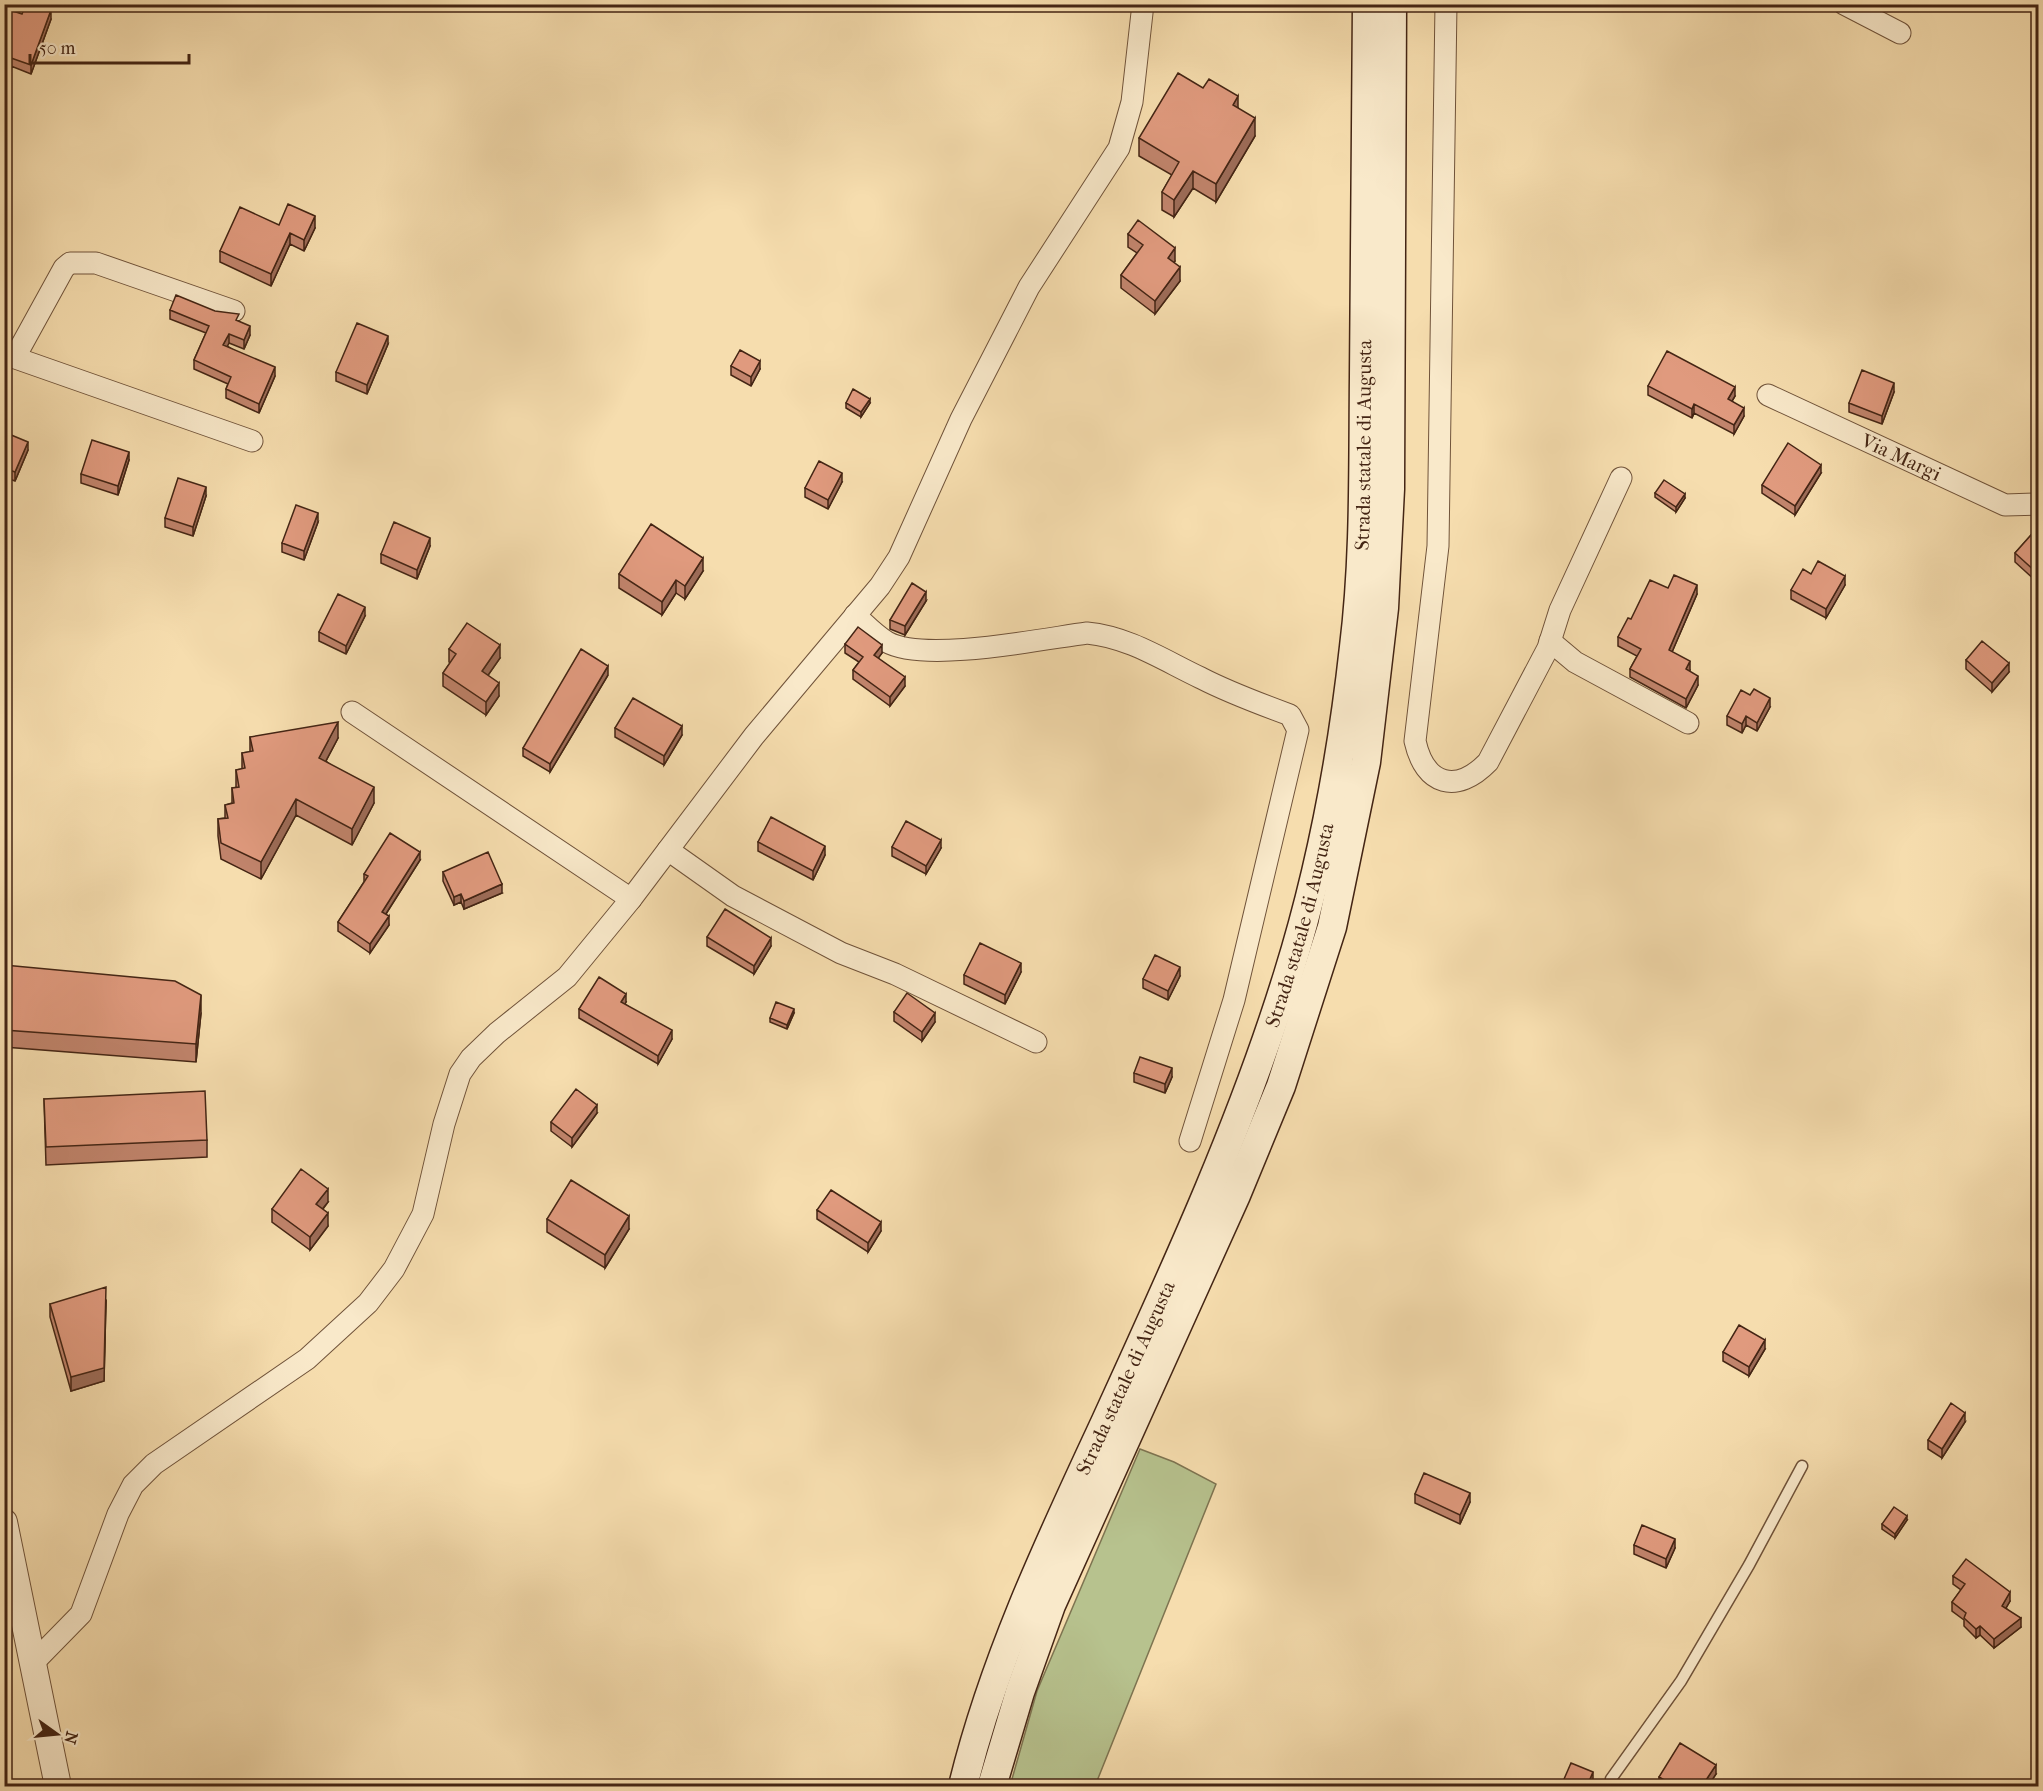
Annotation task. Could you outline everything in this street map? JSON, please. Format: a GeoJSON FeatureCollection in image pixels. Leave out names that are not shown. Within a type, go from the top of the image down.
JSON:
{"type":"FeatureCollection","features":[{"type":"Feature","properties":{"kind":"main road","name":"Strada statale di Augusta"},"geometry":{"type":"LineString","coordinates":[[963,1786],[991,1689],[1025,1595],[1181,1256],[1234,1132],[1288,975],[1315,879],[1337,769],[1355,644],[1363,504],[1367,4]]}},
{"type":"Feature","properties":{"kind":"main road","name":"Strada statale di Augusta"},"geometry":{"type":"LineString","coordinates":[[992,1786],[1020,1692],[1051,1605],[1236,1196],[1281,1086],[1332,927],[1366,762],[1384,608],[1390,489],[1392,4]]}},
{"type":"Feature","properties":{"kind":"street"},"geometry":{"type":"LineString","coordinates":[[34,1661],[81,1614],[118,1514],[133,1485],[154,1464],[307,1359],[368,1303],[394,1269],[423,1214],[444,1124],[460,1074],[471,1058],[497,1033],[567,977],[631,899],[754,736],[855,615],[899,557],[962,419],[1029,287],[1119,148],[1132,102],[1143,4]]}},
{"type":"Feature","properties":{"kind":"street"},"geometry":{"type":"LineString","coordinates":[[1446,4],[1438,546],[1415,741],[1418,756],[1425,767],[1438,778],[1455,782],[1474,776],[1488,762],[1550,641],[1560,610],[1621,478]]}},
{"type":"Feature","properties":{"kind":"street"},"geometry":{"type":"LineString","coordinates":[[1844,4],[1900,33]]}},
{"type":"Feature","properties":{"kind":"street"},"geometry":{"type":"LineString","coordinates":[[234,311],[96,263],[70,263],[64,268],[10,355],[252,441]]}},
{"type":"Feature","properties":{"kind":"street","name":"Via Margi"},"geometry":{"type":"LineString","coordinates":[[1768,395],[2005,505],[2038,504]]}},
{"type":"Feature","properties":{"kind":"street"},"geometry":{"type":"LineString","coordinates":[[855,615],[887,642],[903,647],[945,651],[1087,633],[1110,635],[1132,643],[1241,697],[1290,715],[1298,730],[1234,1000],[1190,1141]]}},
{"type":"Feature","properties":{"kind":"street"},"geometry":{"type":"LineString","coordinates":[[1550,641],[1575,662],[1688,723]]}},
{"type":"Feature","properties":{"kind":"street"},"geometry":{"type":"LineString","coordinates":[[352,711],[631,899]]}},
{"type":"Feature","properties":{"kind":"street"},"geometry":{"type":"LineString","coordinates":[[668,850],[734,896],[832,948],[895,974],[1036,1042]]}},
{"type":"Feature","properties":{"kind":"street"},"geometry":{"type":"LineString","coordinates":[[4,1522],[58,1786]]}},
{"type":"Feature","properties":{"kind":"lane"},"geometry":{"type":"LineString","coordinates":[[1610,1786],[1611,1779],[1681,1681],[1749,1565],[1802,1466]]}},
{"type":"Feature","properties":{"kind":"green space"},"geometry":{"type":"Polygon","coordinates":[[[1140,1449],[1174,1462],[1216,1484],[1095,1786],[1010,1786],[1037,1691],[1140,1449]]]}},
{"type":"Feature","properties":{"kind":"building"},"geometry":{"type":"Polygon","coordinates":[[[26,4],[34,4],[51,10],[31,65],[11,58],[9,63],[4,62],[4,8],[22,14],[26,4]]]}},
{"type":"Feature","properties":{"kind":"building"},"geometry":{"type":"Polygon","coordinates":[[[1178,73],[1203,88],[1209,79],[1238,96],[1233,105],[1255,118],[1216,184],[1193,171],[1174,200],[1162,192],[1179,162],[1139,138],[1178,73]]]}},
{"type":"Feature","properties":{"kind":"building"},"geometry":{"type":"Polygon","coordinates":[[[288,204],[315,216],[304,240],[290,233],[271,274],[220,251],[240,207],[279,225],[288,204]]]}},
{"type":"Feature","properties":{"kind":"building"},"geometry":{"type":"Polygon","coordinates":[[[1138,220],[1175,248],[1168,258],[1180,267],[1155,301],[1121,275],[1143,245],[1128,234],[1138,220]]]}},
{"type":"Feature","properties":{"kind":"building"},"geometry":{"type":"Polygon","coordinates":[[[176,295],[215,311],[239,314],[236,320],[250,326],[244,340],[229,334],[223,345],[275,367],[259,404],[226,389],[231,377],[194,360],[209,326],[170,310],[176,295]]]}},
{"type":"Feature","properties":{"kind":"building"},"geometry":{"type":"Polygon","coordinates":[[[357,323],[388,336],[367,385],[336,372],[357,323]]]}},
{"type":"Feature","properties":{"kind":"building"},"geometry":{"type":"Polygon","coordinates":[[[740,350],[760,361],[751,377],[731,366],[740,350]]]}},
{"type":"Feature","properties":{"kind":"building"},"geometry":{"type":"Polygon","coordinates":[[[1667,351],[1735,387],[1728,399],[1744,408],[1734,425],[1694,404],[1692,409],[1648,386],[1667,351]]]}},
{"type":"Feature","properties":{"kind":"building"},"geometry":{"type":"Polygon","coordinates":[[[1862,370],[1894,383],[1882,416],[1849,403],[1862,370]]]}},
{"type":"Feature","properties":{"kind":"building"},"geometry":{"type":"Polygon","coordinates":[[[853,389],[870,399],[861,412],[846,403],[853,389]]]}},
{"type":"Feature","properties":{"kind":"building"},"geometry":{"type":"Polygon","coordinates":[[[4,432],[28,442],[15,472],[4,468],[4,432]]]}},
{"type":"Feature","properties":{"kind":"building"},"geometry":{"type":"Polygon","coordinates":[[[92,440],[129,452],[118,486],[81,474],[92,440]]]}},
{"type":"Feature","properties":{"kind":"building"},"geometry":{"type":"Polygon","coordinates":[[[1788,443],[1821,465],[1795,506],[1762,485],[1788,443]]]}},
{"type":"Feature","properties":{"kind":"building"},"geometry":{"type":"Polygon","coordinates":[[[819,461],[842,473],[828,500],[805,488],[819,461]]]}},
{"type":"Feature","properties":{"kind":"building"},"geometry":{"type":"Polygon","coordinates":[[[178,478],[206,487],[193,527],[165,518],[178,478]]]}},
{"type":"Feature","properties":{"kind":"building"},"geometry":{"type":"Polygon","coordinates":[[[1664,480],[1685,494],[1676,507],[1655,493],[1664,480]]]}},
{"type":"Feature","properties":{"kind":"building"},"geometry":{"type":"Polygon","coordinates":[[[296,505],[318,513],[304,551],[282,543],[296,505]]]}},
{"type":"Feature","properties":{"kind":"building"},"geometry":{"type":"Polygon","coordinates":[[[394,522],[430,538],[417,570],[381,554],[394,522]]]}},
{"type":"Feature","properties":{"kind":"building"},"geometry":{"type":"Polygon","coordinates":[[[651,524],[703,558],[685,586],[676,580],[662,602],[619,574],[651,524]]]}},
{"type":"Feature","properties":{"kind":"building"},"geometry":{"type":"Polygon","coordinates":[[[2038,527],[2038,572],[2037,573],[2015,553],[2038,527]]]}},
{"type":"Feature","properties":{"kind":"building"},"geometry":{"type":"Polygon","coordinates":[[[1818,561],[1845,576],[1826,609],[1791,590],[1803,569],[1811,574],[1818,561]]]}},
{"type":"Feature","properties":{"kind":"building"},"geometry":{"type":"Polygon","coordinates":[[[1674,575],[1697,585],[1669,650],[1690,661],[1686,669],[1698,676],[1686,699],[1630,669],[1641,649],[1618,637],[1628,618],[1631,619],[1650,580],[1668,588],[1674,575]]]}},
{"type":"Feature","properties":{"kind":"building"},"geometry":{"type":"Polygon","coordinates":[[[912,583],[926,592],[905,626],[890,620],[912,583]]]}},
{"type":"Feature","properties":{"kind":"building"},"geometry":{"type":"Polygon","coordinates":[[[338,594],[365,607],[346,646],[319,632],[338,594]]]}},
{"type":"Feature","properties":{"kind":"building"},"geometry":{"type":"Polygon","coordinates":[[[467,623],[500,645],[482,671],[499,683],[486,702],[443,673],[456,654],[449,649],[467,623]]]}},
{"type":"Feature","properties":{"kind":"building"},"geometry":{"type":"Polygon","coordinates":[[[858,627],[882,645],[874,655],[905,677],[890,697],[853,670],[863,657],[845,644],[858,627]]]}},
{"type":"Feature","properties":{"kind":"building"},"geometry":{"type":"Polygon","coordinates":[[[1982,641],[2009,663],[1992,683],[1966,660],[1982,641]]]}},
{"type":"Feature","properties":{"kind":"building"},"geometry":{"type":"Polygon","coordinates":[[[581,649],[608,666],[550,764],[523,748],[581,649]]]}},
{"type":"Feature","properties":{"kind":"building"},"geometry":{"type":"Polygon","coordinates":[[[1754,689],[1770,698],[1757,723],[1746,716],[1742,724],[1727,716],[1741,690],[1750,695],[1754,689]]]}},
{"type":"Feature","properties":{"kind":"building"},"geometry":{"type":"Polygon","coordinates":[[[633,698],[682,726],[664,756],[615,728],[633,698]]]}},
{"type":"Feature","properties":{"kind":"building"},"geometry":{"type":"Polygon","coordinates":[[[338,722],[319,758],[374,787],[352,829],[296,799],[261,862],[221,843],[218,819],[228,818],[225,805],[234,803],[232,788],[239,787],[236,770],[245,768],[242,753],[253,751],[250,737],[338,722]]]}},
{"type":"Feature","properties":{"kind":"building"},"geometry":{"type":"Polygon","coordinates":[[[771,817],[825,846],[813,871],[758,842],[771,817]]]}},
{"type":"Feature","properties":{"kind":"building"},"geometry":{"type":"Polygon","coordinates":[[[906,821],[941,840],[926,866],[892,847],[906,821]]]}},
{"type":"Feature","properties":{"kind":"building"},"geometry":{"type":"Polygon","coordinates":[[[390,833],[420,852],[382,912],[389,916],[370,944],[338,922],[368,876],[364,874],[390,833]]]}},
{"type":"Feature","properties":{"kind":"building"},"geometry":{"type":"Polygon","coordinates":[[[488,852],[502,884],[464,901],[461,894],[454,897],[443,872],[488,852]]]}},
{"type":"Feature","properties":{"kind":"building"},"geometry":{"type":"Polygon","coordinates":[[[725,909],[771,938],[754,966],[707,937],[725,909]]]}},
{"type":"Feature","properties":{"kind":"building"},"geometry":{"type":"Polygon","coordinates":[[[980,943],[1021,963],[1005,995],[964,975],[980,943]]]}},
{"type":"Feature","properties":{"kind":"building"},"geometry":{"type":"Polygon","coordinates":[[[1155,955],[1180,967],[1168,991],[1143,979],[1155,955]]]}},
{"type":"Feature","properties":{"kind":"building"},"geometry":{"type":"Polygon","coordinates":[[[4,965],[175,981],[201,995],[196,1044],[4,1030],[4,965]]]}},
{"type":"Feature","properties":{"kind":"building"},"geometry":{"type":"Polygon","coordinates":[[[599,977],[626,994],[621,1002],[672,1030],[658,1056],[579,1009],[599,977]]]}},
{"type":"Feature","properties":{"kind":"building"},"geometry":{"type":"Polygon","coordinates":[[[907,993],[935,1013],[922,1032],[894,1012],[907,993]]]}},
{"type":"Feature","properties":{"kind":"building"},"geometry":{"type":"Polygon","coordinates":[[[776,1002],[794,1009],[787,1025],[770,1018],[776,1002]]]}},
{"type":"Feature","properties":{"kind":"building"},"geometry":{"type":"Polygon","coordinates":[[[1140,1057],[1172,1068],[1165,1084],[1134,1073],[1140,1057]]]}},
{"type":"Feature","properties":{"kind":"building"},"geometry":{"type":"Polygon","coordinates":[[[576,1089],[597,1105],[572,1138],[551,1122],[576,1089]]]}},
{"type":"Feature","properties":{"kind":"building"},"geometry":{"type":"Polygon","coordinates":[[[205,1091],[207,1140],[46,1147],[44,1099],[205,1091]]]}},
{"type":"Feature","properties":{"kind":"building"},"geometry":{"type":"Polygon","coordinates":[[[301,1169],[328,1189],[316,1204],[328,1213],[310,1237],[272,1209],[301,1169]]]}},
{"type":"Feature","properties":{"kind":"building"},"geometry":{"type":"Polygon","coordinates":[[[571,1180],[629,1216],[605,1255],[547,1219],[571,1180]]]}},
{"type":"Feature","properties":{"kind":"building"},"geometry":{"type":"Polygon","coordinates":[[[831,1190],[881,1222],[868,1243],[817,1210],[831,1190]]]}},
{"type":"Feature","properties":{"kind":"building"},"geometry":{"type":"Polygon","coordinates":[[[106,1287],[104,1368],[71,1377],[50,1304],[106,1287]]]}},
{"type":"Feature","properties":{"kind":"building"},"geometry":{"type":"Polygon","coordinates":[[[1739,1325],[1765,1340],[1749,1367],[1723,1352],[1739,1325]]]}},
{"type":"Feature","properties":{"kind":"building"},"geometry":{"type":"Polygon","coordinates":[[[1951,1403],[1965,1413],[1942,1449],[1928,1440],[1951,1403]]]}},
{"type":"Feature","properties":{"kind":"building"},"geometry":{"type":"Polygon","coordinates":[[[1424,1473],[1470,1493],[1460,1515],[1415,1494],[1424,1473]]]}},
{"type":"Feature","properties":{"kind":"building"},"geometry":{"type":"Polygon","coordinates":[[[1894,1507],[1907,1516],[1895,1534],[1882,1524],[1894,1507]]]}},
{"type":"Feature","properties":{"kind":"building"},"geometry":{"type":"Polygon","coordinates":[[[1642,1525],[1675,1539],[1666,1559],[1634,1545],[1642,1525]]]}},
{"type":"Feature","properties":{"kind":"building"},"geometry":{"type":"Polygon","coordinates":[[[1966,1559],[2010,1592],[2002,1606],[2021,1618],[1994,1639],[1980,1626],[1976,1629],[1964,1618],[1966,1613],[1952,1602],[1965,1584],[1953,1576],[1966,1559]]]}},
{"type":"Feature","properties":{"kind":"building"},"geometry":{"type":"Polygon","coordinates":[[[1680,1743],[1716,1765],[1702,1786],[1675,1786],[1659,1777],[1680,1743]]]}},
{"type":"Feature","properties":{"kind":"building"},"geometry":{"type":"Polygon","coordinates":[[[1571,1763],[1593,1772],[1587,1786],[1561,1786],[1571,1763]]]}}]}
